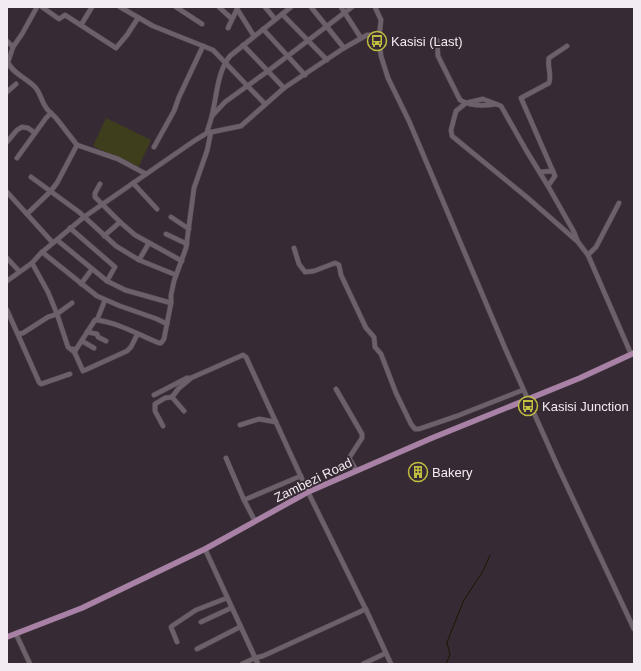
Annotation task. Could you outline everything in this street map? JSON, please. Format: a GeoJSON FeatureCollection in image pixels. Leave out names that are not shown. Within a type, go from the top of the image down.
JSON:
{"type":"FeatureCollection","features":[{"type":"Feature","properties":{"kind":"main road","name":"Zambezi Road"},"geometry":{"type":"LineString","coordinates":[[7,638],[82,608],[205,549],[308,492],[356,470],[580,378],[633,354]]}},
{"type":"Feature","properties":{"kind":"street"},"geometry":{"type":"LineString","coordinates":[[37,7],[13,47],[8,62],[9,65],[36,87],[45,107],[56,118],[77,145],[118,159],[146,174]]}},
{"type":"Feature","properties":{"kind":"street"},"geometry":{"type":"LineString","coordinates":[[42,7],[58,19],[64,14],[116,48],[138,18]]}},
{"type":"Feature","properties":{"kind":"street"},"geometry":{"type":"LineString","coordinates":[[81,24],[92,7]]}},
{"type":"Feature","properties":{"kind":"street"},"geometry":{"type":"LineString","coordinates":[[120,7],[166,32],[216,52],[265,104]]}},
{"type":"Feature","properties":{"kind":"street"},"geometry":{"type":"LineString","coordinates":[[176,7],[202,24]]}},
{"type":"Feature","properties":{"kind":"street"},"geometry":{"type":"LineString","coordinates":[[219,7],[232,19]]}},
{"type":"Feature","properties":{"kind":"street"},"geometry":{"type":"LineString","coordinates":[[265,7],[274,19]]}},
{"type":"Feature","properties":{"kind":"street"},"geometry":{"type":"LineString","coordinates":[[97,320],[132,331],[137,335],[158,343],[162,342],[164,339],[171,303],[170,296],[187,244],[194,188],[207,151],[219,81],[225,62],[230,56],[274,19],[291,7]]}},
{"type":"Feature","properties":{"kind":"street"},"geometry":{"type":"LineString","coordinates":[[311,7],[344,48]]}},
{"type":"Feature","properties":{"kind":"street"},"geometry":{"type":"LineString","coordinates":[[341,7],[361,38]]}},
{"type":"Feature","properties":{"kind":"street"},"geometry":{"type":"LineString","coordinates":[[212,116],[225,102],[289,56],[352,7]]}},
{"type":"Feature","properties":{"kind":"street"},"geometry":{"type":"LineString","coordinates":[[375,7],[381,20],[379,38],[381,56],[388,78],[415,134],[523,390],[634,629]]}},
{"type":"Feature","properties":{"kind":"street"},"geometry":{"type":"LineString","coordinates":[[228,28],[237,8]]}},
{"type":"Feature","properties":{"kind":"street"},"geometry":{"type":"LineString","coordinates":[[237,8],[254,36]]}},
{"type":"Feature","properties":{"kind":"street"},"geometry":{"type":"LineString","coordinates":[[282,14],[327,60]]}},
{"type":"Feature","properties":{"kind":"street"},"geometry":{"type":"LineString","coordinates":[[263,29],[305,75]]}},
{"type":"Feature","properties":{"kind":"street"},"geometry":{"type":"LineString","coordinates":[[7,281],[32,262],[84,217],[146,174],[209,133],[241,126],[284,88],[361,38],[371,35],[379,38]]}},
{"type":"Feature","properties":{"kind":"street"},"geometry":{"type":"LineString","coordinates":[[437,40],[438,56],[460,100],[466,103]]}},
{"type":"Feature","properties":{"kind":"street"},"geometry":{"type":"LineString","coordinates":[[7,41],[13,47]]}},
{"type":"Feature","properties":{"kind":"street"},"geometry":{"type":"LineString","coordinates":[[154,147],[174,111],[203,46]]}},
{"type":"Feature","properties":{"kind":"street"},"geometry":{"type":"LineString","coordinates":[[242,46],[284,88]]}},
{"type":"Feature","properties":{"kind":"street"},"geometry":{"type":"LineString","coordinates":[[548,186],[555,176],[521,98],[549,83],[551,80],[548,61],[549,58],[567,46]]}},
{"type":"Feature","properties":{"kind":"street"},"geometry":{"type":"LineString","coordinates":[[7,92],[16,84]]}},
{"type":"Feature","properties":{"kind":"street"},"geometry":{"type":"LineString","coordinates":[[578,242],[548,186],[501,106],[483,99],[466,103],[456,111],[451,130],[452,136],[504,178],[578,242],[588,255],[633,354]]}},
{"type":"Feature","properties":{"kind":"street"},"geometry":{"type":"LineString","coordinates":[[17,158],[35,132],[51,113]]}},
{"type":"Feature","properties":{"kind":"street"},"geometry":{"type":"LineString","coordinates":[[7,142],[17,130],[22,127],[28,128],[35,132]]}},
{"type":"Feature","properties":{"kind":"street"},"geometry":{"type":"LineString","coordinates":[[27,214],[50,192],[63,174],[77,145]]}},
{"type":"Feature","properties":{"kind":"street"},"geometry":{"type":"LineString","coordinates":[[540,172],[553,171]]}},
{"type":"Feature","properties":{"kind":"street"},"geometry":{"type":"LineString","coordinates":[[31,177],[84,217],[116,246],[139,260],[176,275]]}},
{"type":"Feature","properties":{"kind":"street"},"geometry":{"type":"LineString","coordinates":[[133,183],[158,209]]}},
{"type":"Feature","properties":{"kind":"street"},"geometry":{"type":"LineString","coordinates":[[100,184],[94,195],[96,199],[120,222],[135,235],[182,261]]}},
{"type":"Feature","properties":{"kind":"street"},"geometry":{"type":"LineString","coordinates":[[7,192],[55,241],[107,281],[125,290],[171,303]]}},
{"type":"Feature","properties":{"kind":"street"},"geometry":{"type":"LineString","coordinates":[[588,255],[596,247],[619,203]]}},
{"type":"Feature","properties":{"kind":"street"},"geometry":{"type":"LineString","coordinates":[[171,217],[189,228]]}},
{"type":"Feature","properties":{"kind":"street"},"geometry":{"type":"LineString","coordinates":[[104,236],[120,222]]}},
{"type":"Feature","properties":{"kind":"street"},"geometry":{"type":"LineString","coordinates":[[70,228],[115,267],[107,281]]}},
{"type":"Feature","properties":{"kind":"street"},"geometry":{"type":"LineString","coordinates":[[166,234],[187,244]]}},
{"type":"Feature","properties":{"kind":"street"},"geometry":{"type":"LineString","coordinates":[[139,260],[149,243]]}},
{"type":"Feature","properties":{"kind":"street"},"geometry":{"type":"LineString","coordinates":[[294,248],[299,264],[305,272],[314,271],[335,263],[339,265],[341,275],[366,328],[374,337],[375,347],[381,354],[396,393],[411,424],[415,429],[457,416],[523,390]]}},
{"type":"Feature","properties":{"kind":"street"},"geometry":{"type":"LineString","coordinates":[[42,252],[81,284],[105,300],[167,324]]}},
{"type":"Feature","properties":{"kind":"street"},"geometry":{"type":"LineString","coordinates":[[7,258],[19,271]]}},
{"type":"Feature","properties":{"kind":"street"},"geometry":{"type":"LineString","coordinates":[[32,262],[58,314],[68,347],[71,351],[73,351],[73,349],[75,351],[95,320],[97,320],[105,300]]}},
{"type":"Feature","properties":{"kind":"street"},"geometry":{"type":"LineString","coordinates":[[81,284],[92,269]]}},
{"type":"Feature","properties":{"kind":"street"},"geometry":{"type":"LineString","coordinates":[[18,334],[48,317],[58,314],[72,303]]}},
{"type":"Feature","properties":{"kind":"street"},"geometry":{"type":"LineString","coordinates":[[7,310],[29,361],[41,384],[70,374]]}},
{"type":"Feature","properties":{"kind":"street"},"geometry":{"type":"LineString","coordinates":[[87,332],[97,334],[98,337],[106,341]]}},
{"type":"Feature","properties":{"kind":"street"},"geometry":{"type":"LineString","coordinates":[[73,349],[83,371],[127,351],[131,347],[137,335]]}},
{"type":"Feature","properties":{"kind":"street"},"geometry":{"type":"LineString","coordinates":[[82,341],[94,348]]}},
{"type":"Feature","properties":{"kind":"street"},"geometry":{"type":"LineString","coordinates":[[163,426],[157,416],[154,407],[155,404],[172,397],[178,388],[191,378],[244,355],[391,664]]}},
{"type":"Feature","properties":{"kind":"street"},"geometry":{"type":"LineString","coordinates":[[154,394],[187,378],[191,378]]}},
{"type":"Feature","properties":{"kind":"street"},"geometry":{"type":"LineString","coordinates":[[336,389],[362,434],[362,438],[349,458],[356,470]]}},
{"type":"Feature","properties":{"kind":"street"},"geometry":{"type":"LineString","coordinates":[[172,397],[184,411]]}},
{"type":"Feature","properties":{"kind":"street"},"geometry":{"type":"LineString","coordinates":[[240,425],[259,419],[276,422]]}},
{"type":"Feature","properties":{"kind":"street"},"geometry":{"type":"LineString","coordinates":[[226,458],[244,500],[255,521]]}},
{"type":"Feature","properties":{"kind":"street"},"geometry":{"type":"LineString","coordinates":[[244,500],[301,476]]}},
{"type":"Feature","properties":{"kind":"street"},"geometry":{"type":"LineString","coordinates":[[205,549],[258,664]]}},
{"type":"Feature","properties":{"kind":"street"},"geometry":{"type":"LineString","coordinates":[[177,642],[172,633],[172,626],[196,610],[227,598]]}},
{"type":"Feature","properties":{"kind":"street"},"geometry":{"type":"LineString","coordinates":[[201,622],[232,608]]}},
{"type":"Feature","properties":{"kind":"street"},"geometry":{"type":"LineString","coordinates":[[242,664],[263,656],[366,609]]}},
{"type":"Feature","properties":{"kind":"street"},"geometry":{"type":"LineString","coordinates":[[197,649],[240,627]]}},
{"type":"Feature","properties":{"kind":"street"},"geometry":{"type":"LineString","coordinates":[[16,634],[30,664]]}},
{"type":"Feature","properties":{"kind":"street"},"geometry":{"type":"LineString","coordinates":[[363,664],[386,653]]}},
{"type":"Feature","properties":{"kind":"shaded area"},"geometry":{"type":"Polygon","coordinates":[[[106,118],[151,140],[138,168],[93,146],[106,118]]]}},
{"type":"Feature","properties":{"kind":"waterway"},"geometry":{"type":"LineString","coordinates":[[446,664],[450,655],[447,642],[464,600],[483,571],[490,555]]}},
{"type":"Feature","properties":{"kind":"place","name":"Kasisi (Last)"},"geometry":{"type":"Point","coordinates":[377,41]}},
{"type":"Feature","properties":{"kind":"place","name":"Kasisi Junction"},"geometry":{"type":"Point","coordinates":[528,406]}},
{"type":"Feature","properties":{"kind":"place","name":"Bakery"},"geometry":{"type":"Point","coordinates":[418,472]}}]}
